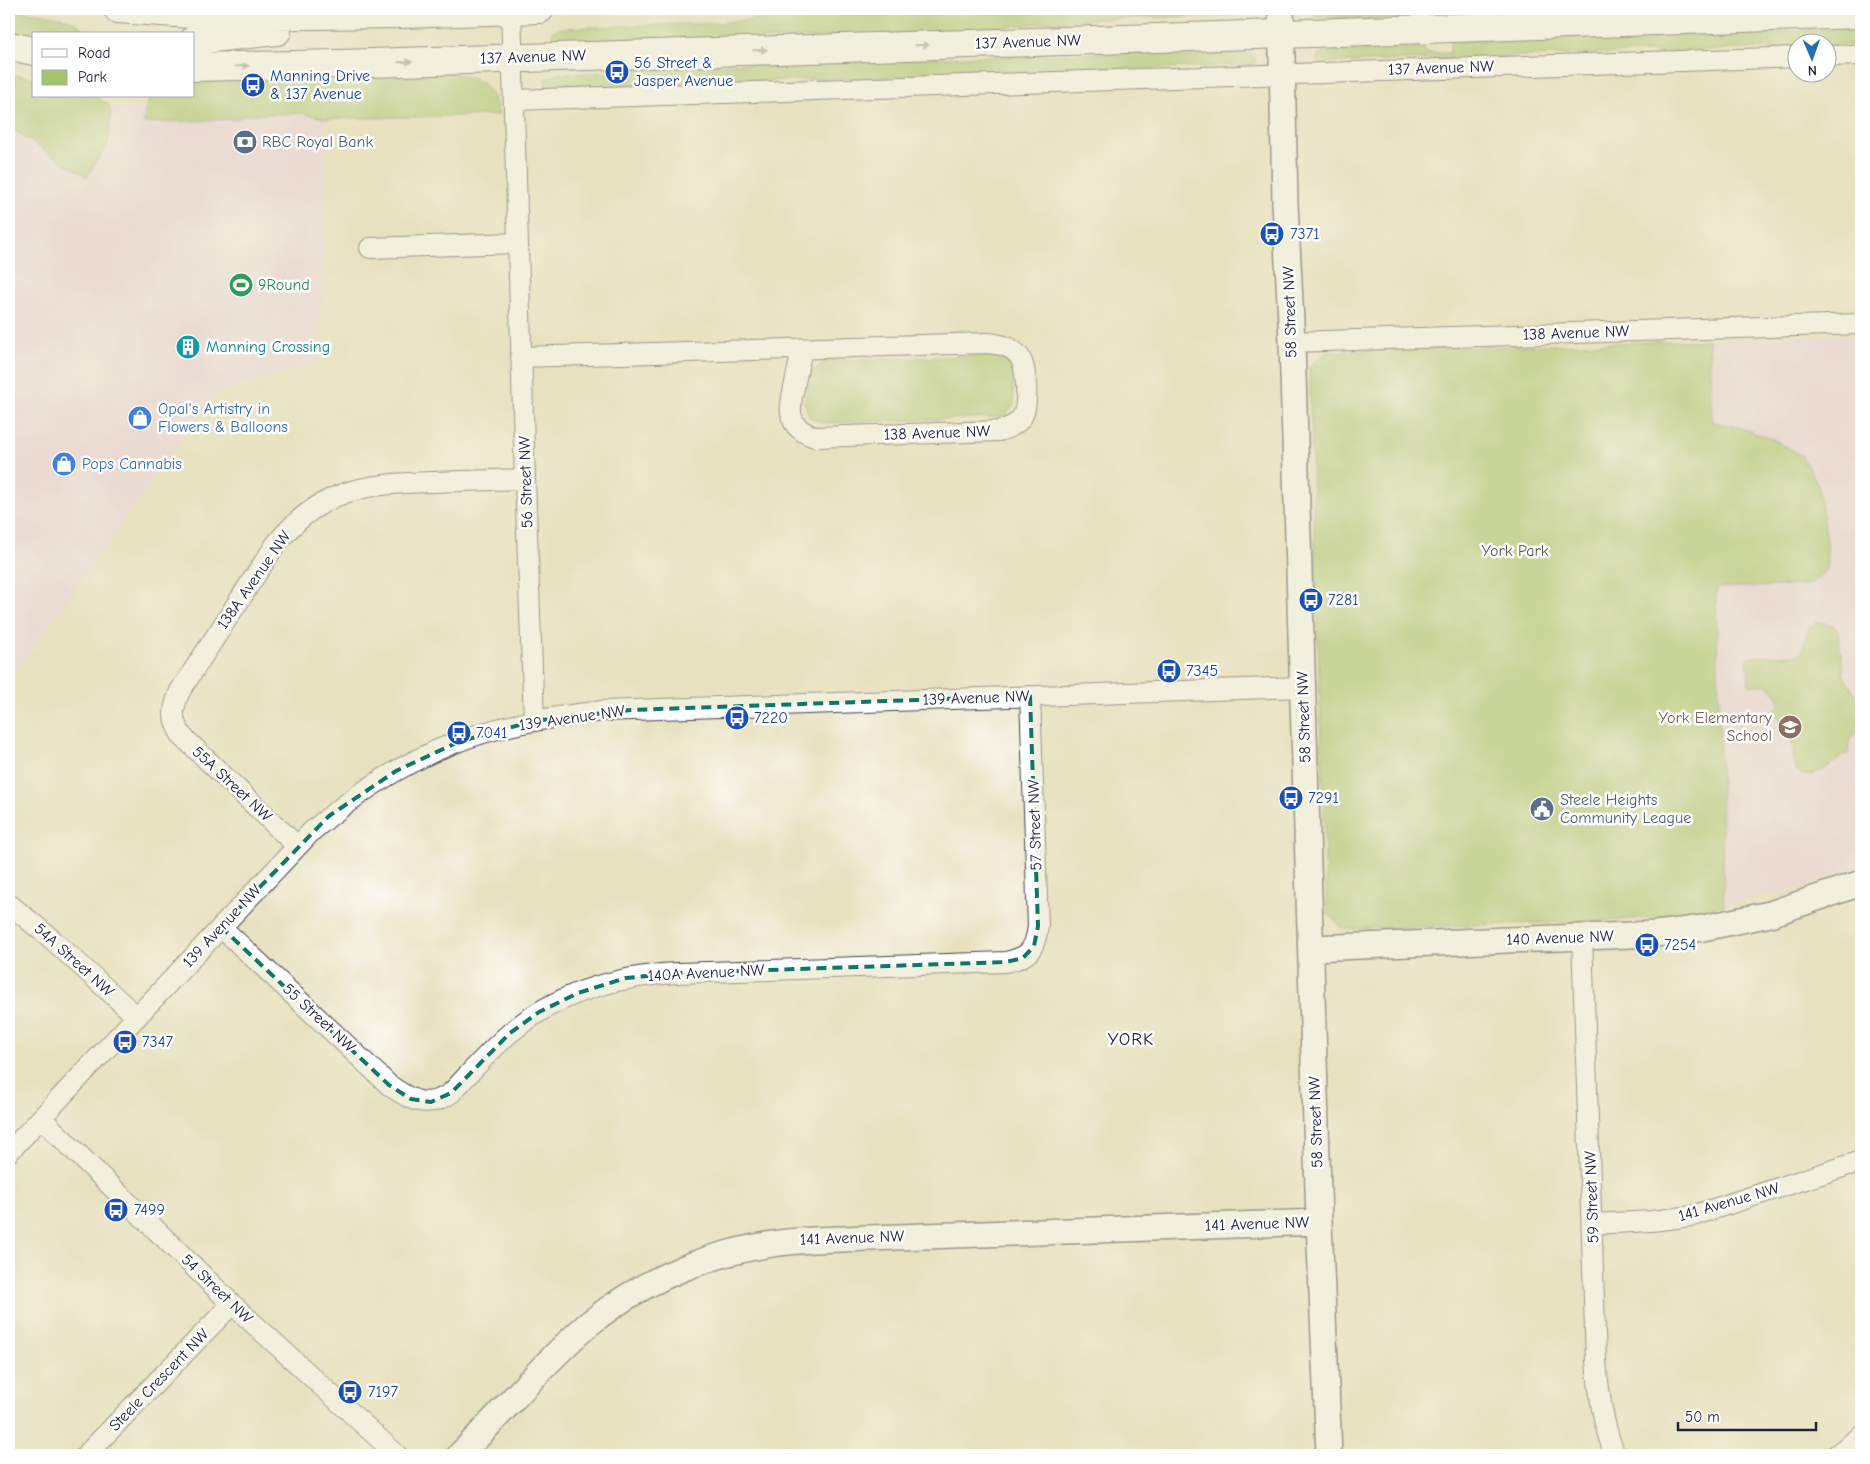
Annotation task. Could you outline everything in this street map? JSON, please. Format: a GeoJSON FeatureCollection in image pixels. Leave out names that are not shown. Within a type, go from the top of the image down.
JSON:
{"type":"FeatureCollection","features":[{"type":"Feature","properties":{"kind":"main road"},"geometry":{"type":"LineString","coordinates":[[121,17],[402,14],[540,9]]}},
{"type":"Feature","properties":{"kind":"main road"},"geometry":{"type":"LineString","coordinates":[[195,40],[402,14]]}},
{"type":"Feature","properties":{"kind":"main road","name":"137 Avenue NW"},"geometry":{"type":"LineString","coordinates":[[195,67],[513,58],[1282,22],[1861,14]]}},
{"type":"Feature","properties":{"kind":"main road"},"geometry":{"type":"LineString","coordinates":[[9,46],[32,51]]}},
{"type":"Feature","properties":{"kind":"street","name":"56 Street NW"},"geometry":{"type":"LineString","coordinates":[[511,9],[534,721]]}},
{"type":"Feature","properties":{"kind":"street","name":"58 Street NW"},"geometry":{"type":"LineString","coordinates":[[1282,22],[1285,203],[1292,342],[1312,948],[1324,1454]]}},
{"type":"Feature","properties":{"kind":"street"},"geometry":{"type":"LineString","coordinates":[[1838,56],[1861,55]]}},
{"type":"Feature","properties":{"kind":"street","name":"137 Avenue NW"},"geometry":{"type":"LineString","coordinates":[[514,100],[1788,57]]}},
{"type":"Feature","properties":{"kind":"street"},"geometry":{"type":"LineString","coordinates":[[370,248],[518,243]]}},
{"type":"Feature","properties":{"kind":"street","name":"138 Avenue NW"},"geometry":{"type":"LineString","coordinates":[[1292,342],[1861,324]]}},
{"type":"Feature","properties":{"kind":"street","name":"138 Avenue NW"},"geometry":{"type":"LineString","coordinates":[[521,357],[802,349],[998,344],[1014,352],[1022,361],[1025,376],[1025,409],[1022,417],[1013,426],[999,431],[815,437],[803,432],[798,427],[790,410],[802,349]]}},
{"type":"Feature","properties":{"kind":"street","name":"138A Avenue NW"},"geometry":{"type":"LineString","coordinates":[[173,718],[173,709],[180,691],[267,556],[285,532],[309,511],[343,493],[376,485],[525,479]]}},
{"type":"Feature","properties":{"kind":"street","name":"139 Avenue NW"},"geometry":{"type":"LineString","coordinates":[[9,1152],[297,846],[329,816],[396,770],[458,742],[534,721],[569,715],[631,710],[1303,687]]}},
{"type":"Feature","properties":{"kind":"street","name":"57 Street NW"},"geometry":{"type":"LineString","coordinates":[[1030,696],[1038,926],[1030,952]]}},
{"type":"Feature","properties":{"kind":"street","name":"55A Street NW"},"geometry":{"type":"LineString","coordinates":[[173,718],[177,728],[188,743],[297,846]]}},
{"type":"Feature","properties":{"kind":"street","name":"140 Avenue NW"},"geometry":{"type":"LineString","coordinates":[[1312,948],[1656,934],[1770,914],[1861,883]]}},
{"type":"Feature","properties":{"kind":"street","name":"54A Street NW"},"geometry":{"type":"LineString","coordinates":[[9,904],[54,941],[137,1017]]}},
{"type":"Feature","properties":{"kind":"street","name":"55 Street NW"},"geometry":{"type":"LineString","coordinates":[[221,927],[389,1085],[410,1099],[421,1102]]}},
{"type":"Feature","properties":{"kind":"street","name":"59 Street NW"},"geometry":{"type":"LineString","coordinates":[[1582,937],[1593,1224],[1596,1361],[1604,1422],[1615,1455]]}},
{"type":"Feature","properties":{"kind":"street","name":"140A Avenue NW"},"geometry":{"type":"LineString","coordinates":[[421,1102],[443,1099],[451,1093],[500,1042],[539,1012],[578,992],[626,978],[678,972],[1006,962],[1023,958],[1030,952]]}},
{"type":"Feature","properties":{"kind":"street","name":"54 Street NW"},"geometry":{"type":"LineString","coordinates":[[41,1118],[232,1304],[397,1455]]}},
{"type":"Feature","properties":{"kind":"street","name":"141 Avenue NW"},"geometry":{"type":"LineString","coordinates":[[1593,1224],[1652,1221],[1692,1216],[1861,1161]]}},
{"type":"Feature","properties":{"kind":"street","name":"141 Avenue NW"},"geometry":{"type":"LineString","coordinates":[[460,1455],[570,1340],[591,1322],[631,1294],[674,1272],[741,1249],[788,1241],[1319,1222]]}},
{"type":"Feature","properties":{"kind":"street","name":"Steele Crescent NW"},"geometry":{"type":"LineString","coordinates":[[86,1455],[232,1304]]}},
{"type":"Feature","properties":{"kind":"street"},"geometry":{"type":"LineString","coordinates":[[1836,1455],[1861,1436]]}},
{"type":"Feature","properties":{"kind":"highlighted area"},"geometry":{"type":"Polygon","coordinates":[[[1030,696],[1038,926],[1034,946],[1023,958],[1006,962],[678,973],[626,978],[578,993],[539,1012],[510,1033],[451,1093],[431,1102],[411,1099],[389,1085],[221,927],[329,816],[396,771],[458,742],[534,721],[631,710],[1030,696]]]}},
{"type":"Feature","properties":{"kind":"shaded area"},"geometry":{"type":"Polygon","coordinates":[[[9,92],[80,114],[150,106],[327,104],[319,362],[214,395],[9,680],[9,92]]]}},
{"type":"Feature","properties":{"kind":"shaded area","name":"York Elementary School"},"geometry":{"type":"Polygon","coordinates":[[[1861,335],[1861,865],[1805,886],[1724,905],[1709,340],[1861,335]]]}},
{"type":"Feature","properties":{"kind":"green space"},"geometry":{"type":"Polygon","coordinates":[[[1243,9],[1241,13],[1235,15],[1075,20],[923,34],[598,44],[556,41],[552,34],[554,30],[562,28],[718,23],[846,10],[1243,9]]]}},
{"type":"Feature","properties":{"kind":"green space"},"geometry":{"type":"Polygon","coordinates":[[[1310,9],[1697,9],[1378,19],[1320,18],[1310,13],[1310,9]]]}},
{"type":"Feature","properties":{"kind":"green space"},"geometry":{"type":"Polygon","coordinates":[[[9,11],[39,13],[64,18],[82,27],[86,32],[32,32],[32,40],[9,35],[9,11]]]}},
{"type":"Feature","properties":{"kind":"green space"},"geometry":{"type":"Polygon","coordinates":[[[1861,29],[1861,45],[1838,46],[1838,32],[1788,32],[1788,47],[1323,63],[1317,61],[1317,57],[1321,53],[1331,51],[1425,48],[1425,53],[1450,53],[1450,41],[1861,29]]]}},
{"type":"Feature","properties":{"kind":"green space"},"geometry":{"type":"Polygon","coordinates":[[[1236,49],[1253,56],[1256,62],[1252,65],[546,88],[545,79],[559,74],[631,72],[631,67],[1236,49]]]}},
{"type":"Feature","properties":{"kind":"green space"},"geometry":{"type":"Polygon","coordinates":[[[453,72],[475,79],[485,86],[494,99],[499,115],[327,119],[302,113],[244,115],[236,119],[144,123],[145,110],[150,98],[195,98],[195,79],[453,72]]]}},
{"type":"Feature","properties":{"kind":"green space"},"geometry":{"type":"Polygon","coordinates":[[[9,74],[32,78],[32,98],[99,98],[101,101],[107,102],[111,113],[108,143],[87,177],[9,127],[9,74]]]}},
{"type":"Feature","properties":{"kind":"green space","name":"York Park"},"geometry":{"type":"Polygon","coordinates":[[[1709,340],[1712,422],[1735,426],[1775,440],[1802,456],[1818,485],[1827,541],[1827,569],[1809,585],[1716,588],[1724,905],[1668,916],[1607,921],[1344,929],[1327,913],[1309,367],[1327,352],[1709,340]]]}},
{"type":"Feature","properties":{"kind":"green space"},"geometry":{"type":"Polygon","coordinates":[[[994,355],[1006,358],[1012,369],[1014,405],[1004,417],[824,423],[810,418],[804,402],[813,371],[826,361],[994,355]]]}},
{"type":"Feature","properties":{"kind":"green space"},"geometry":{"type":"Polygon","coordinates":[[[1819,622],[1833,625],[1838,631],[1844,676],[1861,704],[1861,730],[1851,738],[1849,752],[1828,767],[1806,775],[1800,774],[1796,769],[1792,745],[1775,709],[1780,704],[1778,697],[1769,685],[1749,685],[1748,657],[1795,655],[1801,652],[1809,628],[1819,622]]]}},
{"type":"Feature","properties":{"kind":"place","name":"56 Street & Jasper Avenue"},"geometry":{"type":"Point","coordinates":[617,72]}},
{"type":"Feature","properties":{"kind":"place","name":"Manning Drive & 137 Avenue"},"geometry":{"type":"Point","coordinates":[253,85]}},
{"type":"Feature","properties":{"kind":"place","name":"RBC Royal Bank"},"geometry":{"type":"Point","coordinates":[245,142]}},
{"type":"Feature","properties":{"kind":"place","name":"7371"},"geometry":{"type":"Point","coordinates":[1272,234]}},
{"type":"Feature","properties":{"kind":"place","name":"9Round"},"geometry":{"type":"Point","coordinates":[241,285]}},
{"type":"Feature","properties":{"kind":"place","name":"Manning Crossing"},"geometry":{"type":"Point","coordinates":[188,347]}},
{"type":"Feature","properties":{"kind":"place","name":"Opal's Artistry in Flowers & Balloons"},"geometry":{"type":"Point","coordinates":[140,418]}},
{"type":"Feature","properties":{"kind":"place","name":"Pops Cannabis"},"geometry":{"type":"Point","coordinates":[64,464]}},
{"type":"Feature","properties":{"kind":"place","name":"7281"},"geometry":{"type":"Point","coordinates":[1311,600]}},
{"type":"Feature","properties":{"kind":"place","name":"7345"},"geometry":{"type":"Point","coordinates":[1169,671]}},
{"type":"Feature","properties":{"kind":"place","name":"7220"},"geometry":{"type":"Point","coordinates":[737,718]}},
{"type":"Feature","properties":{"kind":"place","name":"York Elementary School"},"geometry":{"type":"Point","coordinates":[1790,727]}},
{"type":"Feature","properties":{"kind":"place","name":"7041"},"geometry":{"type":"Point","coordinates":[459,733]}},
{"type":"Feature","properties":{"kind":"place","name":"7291"},"geometry":{"type":"Point","coordinates":[1291,798]}},
{"type":"Feature","properties":{"kind":"place","name":"Steele Heights Community League"},"geometry":{"type":"Point","coordinates":[1542,809]}},
{"type":"Feature","properties":{"kind":"place","name":"7254"},"geometry":{"type":"Point","coordinates":[1647,945]}},
{"type":"Feature","properties":{"kind":"place","name":"7347"},"geometry":{"type":"Point","coordinates":[125,1042]}},
{"type":"Feature","properties":{"kind":"place","name":"7499"},"geometry":{"type":"Point","coordinates":[116,1210]}},
{"type":"Feature","properties":{"kind":"place","name":"7197"},"geometry":{"type":"Point","coordinates":[350,1392]}},
{"type":"Feature","properties":{"kind":"district","name":"YORK"},"geometry":{"type":"Point","coordinates":[1131,1039]}}]}
